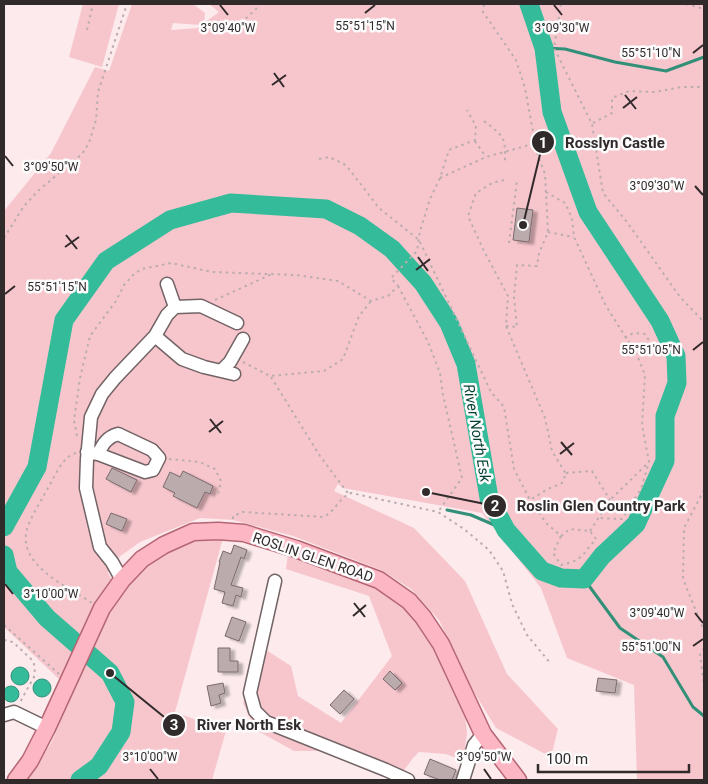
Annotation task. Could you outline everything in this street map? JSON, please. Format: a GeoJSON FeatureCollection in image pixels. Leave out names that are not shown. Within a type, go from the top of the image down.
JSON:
{"type":"FeatureCollection","features":[{"type":"Feature","properties":{"kind":"main road","name":"ROSLIN GLEN ROAD"},"geometry":{"type":"LineString","coordinates":[[16,780],[30,761],[47,728],[95,612],[102,608],[122,580],[142,560],[164,545],[193,532],[231,532],[244,533],[296,549],[379,580],[409,601],[423,617],[441,644],[483,734],[518,780]]}},
{"type":"Feature","properties":{"kind":"street"},"geometry":{"type":"LineString","coordinates":[[167,284],[174,307]]}},
{"type":"Feature","properties":{"kind":"street"},"geometry":{"type":"LineString","coordinates":[[122,580],[112,562],[100,547],[86,488],[91,452],[91,417],[102,394],[155,336],[174,307],[201,306],[237,323]]}},
{"type":"Feature","properties":{"kind":"street"},"geometry":{"type":"LineString","coordinates":[[155,336],[182,359],[204,367],[228,372],[232,357],[243,339]]}},
{"type":"Feature","properties":{"kind":"street"},"geometry":{"type":"LineString","coordinates":[[118,434],[152,450],[159,458],[153,470],[145,472],[91,452],[112,436],[118,434]]}},
{"type":"Feature","properties":{"kind":"street"},"geometry":{"type":"LineString","coordinates":[[276,581],[250,693],[255,711],[266,722],[408,780]]}},
{"type":"Feature","properties":{"kind":"street"},"geometry":{"type":"LineString","coordinates":[[9,714],[47,728]]}},
{"type":"Feature","properties":{"kind":"street"},"geometry":{"type":"LineString","coordinates":[[463,780],[474,745],[483,734]]}},
{"type":"Feature","properties":{"kind":"path"},"geometry":{"type":"LineString","coordinates":[[87,30],[93,4]]}},
{"type":"Feature","properties":{"kind":"path"},"geometry":{"type":"LineString","coordinates":[[4,238],[24,206],[39,190],[82,154],[89,143],[96,120],[98,92],[127,4]]}},
{"type":"Feature","properties":{"kind":"path"},"geometry":{"type":"LineString","coordinates":[[241,23],[256,10],[259,4]]}},
{"type":"Feature","properties":{"kind":"path"},"geometry":{"type":"LineString","coordinates":[[440,178],[486,157],[526,146],[534,137],[525,88],[516,60],[483,12],[484,4]]}},
{"type":"Feature","properties":{"kind":"path"},"geometry":{"type":"LineString","coordinates":[[561,4],[554,48],[592,124],[603,193],[627,222],[680,297],[704,322]]}},
{"type":"Feature","properties":{"kind":"path"},"geometry":{"type":"LineString","coordinates":[[686,4],[704,9]]}},
{"type":"Feature","properties":{"kind":"path"},"geometry":{"type":"LineString","coordinates":[[592,124],[612,113],[612,98],[629,91],[654,92],[682,87],[704,87]]}},
{"type":"Feature","properties":{"kind":"path"},"geometry":{"type":"LineString","coordinates":[[467,110],[476,126],[475,140],[486,157]]}},
{"type":"Feature","properties":{"kind":"path"},"geometry":{"type":"LineString","coordinates":[[484,121],[505,139],[505,164]]}},
{"type":"Feature","properties":{"kind":"path"},"geometry":{"type":"LineString","coordinates":[[438,512],[462,478],[443,395],[440,373],[421,328],[398,286],[391,278],[417,250],[420,231],[430,199],[440,178],[449,150],[475,140]]}},
{"type":"Feature","properties":{"kind":"path"},"geometry":{"type":"LineString","coordinates":[[506,326],[517,327],[514,297],[517,265],[537,266],[539,253],[548,232],[545,174],[532,141]]}},
{"type":"Feature","properties":{"kind":"path"},"geometry":{"type":"LineString","coordinates":[[319,159],[329,157],[346,165],[379,208],[419,240],[491,392],[504,407],[514,469],[530,500],[546,523],[561,536]]}},
{"type":"Feature","properties":{"kind":"path"},"geometry":{"type":"LineString","coordinates":[[504,180],[492,183],[476,193],[468,216],[508,296],[506,326],[545,418],[552,452],[566,474]]}},
{"type":"Feature","properties":{"kind":"path"},"geometry":{"type":"LineString","coordinates":[[509,243],[517,181]]}},
{"type":"Feature","properties":{"kind":"path"},"geometry":{"type":"LineString","coordinates":[[546,192],[565,203],[572,218],[574,237],[606,306],[637,355],[645,375],[642,425],[649,462],[641,489],[622,520],[598,518]]}},
{"type":"Feature","properties":{"kind":"path"},"geometry":{"type":"LineString","coordinates":[[548,232],[574,237]]}},
{"type":"Feature","properties":{"kind":"path"},"geometry":{"type":"LineString","coordinates":[[91,452],[78,442],[74,420],[80,378],[90,336],[116,301],[124,285],[134,274],[142,269],[171,263],[212,272],[296,275],[338,282],[371,300]]}},
{"type":"Feature","properties":{"kind":"path"},"geometry":{"type":"LineString","coordinates":[[201,306],[274,274]]}},
{"type":"Feature","properties":{"kind":"path"},"geometry":{"type":"LineString","coordinates":[[270,376],[324,371],[343,359],[359,316],[371,300],[388,296],[398,286]]}},
{"type":"Feature","properties":{"kind":"path"},"geometry":{"type":"LineString","coordinates":[[508,296],[514,297]]}},
{"type":"Feature","properties":{"kind":"path"},"geometry":{"type":"LineString","coordinates":[[625,338],[633,333],[645,334],[650,342],[648,350],[637,355]]}},
{"type":"Feature","properties":{"kind":"path"},"geometry":{"type":"LineString","coordinates":[[232,357],[270,376],[320,456],[347,492],[438,512],[464,529],[489,550],[503,571],[512,604],[527,635],[551,664]]}},
{"type":"Feature","properties":{"kind":"path"},"geometry":{"type":"LineString","coordinates":[[91,452],[69,455],[57,472],[28,528],[26,546],[33,560],[42,570],[95,612]]}},
{"type":"Feature","properties":{"kind":"path"},"geometry":{"type":"LineString","coordinates":[[159,458],[200,462],[215,469],[221,481],[218,494]]}},
{"type":"Feature","properties":{"kind":"path"},"geometry":{"type":"LineString","coordinates":[[590,531],[610,500],[649,462]]}},
{"type":"Feature","properties":{"kind":"path"},"geometry":{"type":"LineString","coordinates":[[566,474],[592,471],[610,500]]}},
{"type":"Feature","properties":{"kind":"path"},"geometry":{"type":"LineString","coordinates":[[530,500],[562,483],[566,474]]}},
{"type":"Feature","properties":{"kind":"path"},"geometry":{"type":"LineString","coordinates":[[704,490],[684,528],[683,578],[704,631]]}},
{"type":"Feature","properties":{"kind":"path"},"geometry":{"type":"LineString","coordinates":[[231,532],[233,516],[243,512],[324,517],[347,495],[352,493]]}},
{"type":"Feature","properties":{"kind":"path"},"geometry":{"type":"LineString","coordinates":[[570,529],[590,531],[596,538],[585,555],[573,562],[561,565],[553,553],[561,536],[570,529]]}},
{"type":"Feature","properties":{"kind":"path"},"geometry":{"type":"LineString","coordinates":[[4,625],[68,681]]}},
{"type":"Feature","properties":{"kind":"path"},"geometry":{"type":"LineString","coordinates":[[4,640],[13,642],[33,661],[35,668],[34,677],[9,714]]}},
{"type":"Feature","properties":{"kind":"path"},"geometry":{"type":"LineString","coordinates":[[704,648],[700,655],[704,685]]}},
{"type":"Feature","properties":{"kind":"shaded area"},"geometry":{"type":"Polygon","coordinates":[[[83,4],[119,4],[102,67],[69,57],[83,4]]]}},
{"type":"Feature","properties":{"kind":"shaded area"},"geometry":{"type":"Polygon","coordinates":[[[132,4],[193,4],[205,13],[204,23],[219,12],[209,4],[704,4],[704,780],[637,780],[634,685],[567,658],[541,588],[482,513],[343,488],[338,484],[334,491],[414,528],[465,581],[507,674],[558,729],[551,757],[496,728],[469,684],[439,620],[411,589],[381,570],[293,536],[233,520],[200,518],[140,542],[112,562],[108,573],[113,582],[180,543],[195,538],[223,538],[175,712],[226,731],[212,780],[27,780],[51,743],[103,623],[88,616],[60,680],[4,627],[4,211],[51,153],[95,67],[109,71],[132,4]],[[173,23],[171,30],[198,28],[200,25],[173,23]]]}},
{"type":"Feature","properties":{"kind":"shaded area"},"geometry":{"type":"Polygon","coordinates":[[[288,554],[375,586],[405,605],[437,649],[465,715],[467,733],[463,761],[446,754],[419,752],[402,773],[346,751],[294,751],[256,730],[243,703],[255,677],[263,648],[291,666],[298,696],[341,723],[392,656],[369,596],[286,569],[288,554]]]}},
{"type":"Feature","properties":{"kind":"shaded area"},"geometry":{"type":"Polygon","coordinates":[[[20,667],[26,670],[29,676],[26,682],[20,685],[14,682],[11,676],[14,670],[20,667]]]}},
{"type":"Feature","properties":{"kind":"shaded area"},"geometry":{"type":"Polygon","coordinates":[[[42,679],[48,682],[51,688],[48,694],[42,697],[36,694],[33,688],[36,682],[42,679]]]}},
{"type":"Feature","properties":{"kind":"shaded area"},"geometry":{"type":"Polygon","coordinates":[[[8,686],[14,686],[19,691],[17,700],[8,702],[3,697],[3,691],[8,686]]]}},
{"type":"Feature","properties":{"kind":"building"},"geometry":{"type":"Polygon","coordinates":[[[517,208],[533,210],[529,242],[513,240],[517,208]]]}},
{"type":"Feature","properties":{"kind":"building"},"geometry":{"type":"Polygon","coordinates":[[[112,468],[137,480],[131,492],[106,479],[112,468]]]}},
{"type":"Feature","properties":{"kind":"building"},"geometry":{"type":"Polygon","coordinates":[[[183,471],[213,486],[210,494],[205,492],[197,508],[173,496],[175,493],[163,487],[170,472],[180,477],[183,471]]]}},
{"type":"Feature","properties":{"kind":"building"},"geometry":{"type":"Polygon","coordinates":[[[111,513],[127,519],[122,531],[106,524],[111,513]]]}},
{"type":"Feature","properties":{"kind":"building"},"geometry":{"type":"Polygon","coordinates":[[[234,545],[247,550],[244,559],[241,557],[231,585],[243,588],[241,597],[236,595],[233,606],[222,603],[225,592],[214,589],[223,551],[231,554],[234,545]]]}},
{"type":"Feature","properties":{"kind":"building"},"geometry":{"type":"Polygon","coordinates":[[[232,617],[246,622],[239,641],[225,636],[232,617]]]}},
{"type":"Feature","properties":{"kind":"building"},"geometry":{"type":"Polygon","coordinates":[[[218,648],[230,648],[230,661],[238,661],[238,672],[218,672],[218,648]]]}},
{"type":"Feature","properties":{"kind":"building"},"geometry":{"type":"Polygon","coordinates":[[[390,671],[402,683],[395,690],[383,679],[390,671]]]}},
{"type":"Feature","properties":{"kind":"building"},"geometry":{"type":"Polygon","coordinates":[[[598,678],[617,680],[615,693],[596,691],[598,678]]]}},
{"type":"Feature","properties":{"kind":"building"},"geometry":{"type":"Polygon","coordinates":[[[223,683],[225,693],[219,695],[221,703],[211,706],[207,686],[223,683]]]}},
{"type":"Feature","properties":{"kind":"building"},"geometry":{"type":"Polygon","coordinates":[[[344,690],[354,699],[340,714],[330,705],[344,690]]]}},
{"type":"Feature","properties":{"kind":"building"},"geometry":{"type":"Polygon","coordinates":[[[430,759],[456,770],[452,780],[440,780],[424,774],[430,759]]]}},
{"type":"Feature","properties":{"kind":"waterway","name":"River North Esk"},"geometry":{"type":"LineString","coordinates":[[4,527],[37,467],[64,320],[106,261],[170,220],[231,203],[326,209],[360,226],[392,249],[423,283],[449,323],[466,364],[489,498],[506,530],[542,571],[561,578],[584,579],[602,556],[636,524],[665,461],[665,416],[677,383],[676,356],[660,321],[588,212],[552,112],[544,48],[529,4]]}},
{"type":"Feature","properties":{"kind":"waterway"},"geometry":{"type":"LineString","coordinates":[[544,48],[565,49],[615,62],[666,71],[704,57]]}},
{"type":"Feature","properties":{"kind":"waterway"},"geometry":{"type":"LineString","coordinates":[[447,510],[471,515],[506,530]]}},
{"type":"Feature","properties":{"kind":"waterway","name":"River North Esk"},"geometry":{"type":"LineString","coordinates":[[4,555],[8,572],[47,618],[110,673],[125,702],[121,732],[99,766],[80,780]]}},
{"type":"Feature","properties":{"kind":"waterway"},"geometry":{"type":"LineString","coordinates":[[584,579],[620,628],[663,657],[693,707],[704,716]]}},
{"type":"Feature","properties":{"kind":"place","name":"Rosslyn Castle"},"geometry":{"type":"Point","coordinates":[523,225]}},
{"type":"Feature","properties":{"kind":"place","name":"Roslin Glen Country Park"},"geometry":{"type":"Point","coordinates":[426,492]}},
{"type":"Feature","properties":{"kind":"place","name":"River North Esk"},"geometry":{"type":"Point","coordinates":[110,673]}}]}
